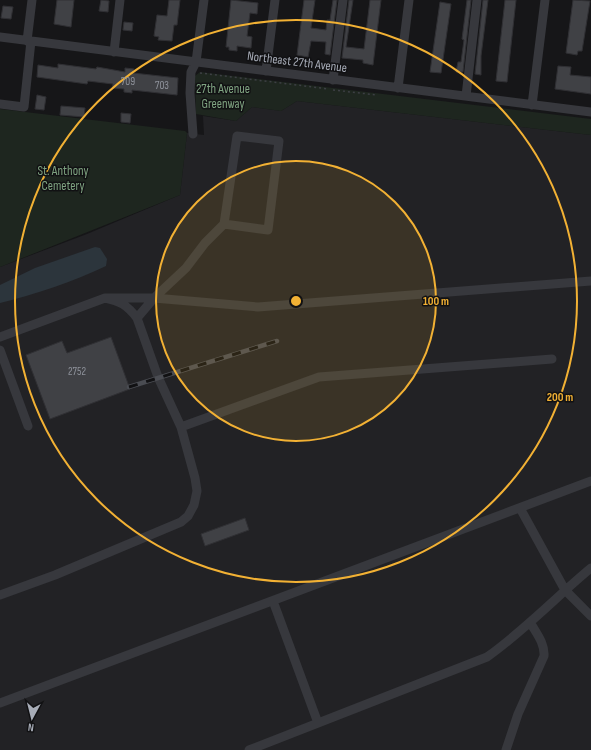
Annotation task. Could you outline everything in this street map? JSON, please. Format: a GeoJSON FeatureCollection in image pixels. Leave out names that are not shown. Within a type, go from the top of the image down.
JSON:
{"type":"FeatureCollection","features":[{"type":"Feature","properties":{"kind":"street"},"geometry":{"type":"LineString","coordinates":[[0,104],[24,107],[32,0]]}},
{"type":"Feature","properties":{"kind":"street"},"geometry":{"type":"LineString","coordinates":[[114,52],[120,0]]}},
{"type":"Feature","properties":{"kind":"street"},"geometry":{"type":"LineString","coordinates":[[193,134],[190,93],[192,72],[196,62],[204,0]]}},
{"type":"Feature","properties":{"kind":"street"},"geometry":{"type":"LineString","coordinates":[[266,71],[275,0]]}},
{"type":"Feature","properties":{"kind":"street"},"geometry":{"type":"LineString","coordinates":[[333,80],[343,0]]}},
{"type":"Feature","properties":{"kind":"street"},"geometry":{"type":"LineString","coordinates":[[398,88],[409,0]]}},
{"type":"Feature","properties":{"kind":"street"},"geometry":{"type":"LineString","coordinates":[[466,96],[477,0]]}},
{"type":"Feature","properties":{"kind":"street"},"geometry":{"type":"LineString","coordinates":[[532,105],[545,0]]}},
{"type":"Feature","properties":{"kind":"street","name":"Northeast 27th Avenue"},"geometry":{"type":"LineString","coordinates":[[0,37],[591,112]]}},
{"type":"Feature","properties":{"kind":"street"},"geometry":{"type":"LineString","coordinates":[[137,318],[154,298],[186,268],[205,243],[224,224],[237,136],[279,141],[268,230],[224,224]]}},
{"type":"Feature","properties":{"kind":"street"},"geometry":{"type":"LineString","coordinates":[[0,337],[105,298],[154,298],[258,307],[591,282]]}},
{"type":"Feature","properties":{"kind":"street"},"geometry":{"type":"LineString","coordinates":[[0,594],[56,575],[181,522],[188,516],[194,505],[197,491],[195,478],[181,427],[158,377],[137,318],[129,308],[120,301],[105,298]]}},
{"type":"Feature","properties":{"kind":"street"},"geometry":{"type":"LineString","coordinates":[[0,350],[28,426]]}},
{"type":"Feature","properties":{"kind":"street"},"geometry":{"type":"LineString","coordinates":[[181,427],[319,377],[552,358]]}},
{"type":"Feature","properties":{"kind":"street"},"geometry":{"type":"LineString","coordinates":[[0,703],[591,481]]}},
{"type":"Feature","properties":{"kind":"street"},"geometry":{"type":"LineString","coordinates":[[520,508],[564,590],[591,616]]}},
{"type":"Feature","properties":{"kind":"street"},"geometry":{"type":"LineString","coordinates":[[249,750],[487,657],[510,640],[564,590],[591,568]]}},
{"type":"Feature","properties":{"kind":"street"},"geometry":{"type":"LineString","coordinates":[[273,601],[318,723]]}},
{"type":"Feature","properties":{"kind":"street"},"geometry":{"type":"LineString","coordinates":[[506,750],[518,714],[544,656],[542,642],[530,622]]}},
{"type":"Feature","properties":{"kind":"shaded area"},"geometry":{"type":"Polygon","coordinates":[[[297,101],[591,135],[591,750],[0,750],[0,267],[87,234],[180,195],[187,133],[204,135],[203,116],[236,121],[252,107],[281,111],[297,101]]]}},
{"type":"Feature","properties":{"kind":"shaded area"},"geometry":{"type":"Polygon","coordinates":[[[95,247],[100,248],[107,259],[106,266],[54,287],[0,303],[0,285],[35,268],[95,247]]]}},
{"type":"Feature","properties":{"kind":"green space","name":"27th Avenue Greenway"},"geometry":{"type":"Polygon","coordinates":[[[200,72],[591,119],[591,135],[297,101],[281,111],[252,107],[236,121],[196,114],[195,76],[200,72]]]}},
{"type":"Feature","properties":{"kind":"green space","name":"St. Anthony Cemetery"},"geometry":{"type":"Polygon","coordinates":[[[0,109],[185,131],[187,133],[180,195],[0,267],[0,109]]]}},
{"type":"Feature","properties":{"kind":"building"},"geometry":{"type":"Polygon","coordinates":[[[57,0],[74,0],[71,27],[54,24],[57,0]]]}},
{"type":"Feature","properties":{"kind":"building"},"geometry":{"type":"Polygon","coordinates":[[[101,0],[109,1],[108,12],[99,11],[101,0]]]}},
{"type":"Feature","properties":{"kind":"building"},"geometry":{"type":"Polygon","coordinates":[[[169,0],[180,0],[177,25],[174,25],[172,41],[158,40],[159,37],[154,36],[157,15],[167,16],[169,0]]]}},
{"type":"Feature","properties":{"kind":"building"},"geometry":{"type":"Polygon","coordinates":[[[231,0],[258,3],[257,14],[250,13],[247,36],[252,37],[251,48],[237,46],[237,51],[229,50],[229,47],[226,47],[231,0]]]}},
{"type":"Feature","properties":{"kind":"building"},"geometry":{"type":"Polygon","coordinates":[[[304,0],[315,0],[311,28],[326,30],[327,20],[330,20],[333,0],[337,0],[330,55],[325,54],[326,42],[311,41],[308,57],[297,55],[304,0]]]}},
{"type":"Feature","properties":{"kind":"building"},"geometry":{"type":"Polygon","coordinates":[[[349,0],[353,0],[346,47],[364,49],[370,0],[381,0],[373,65],[363,63],[363,60],[342,58],[349,0]]]}},
{"type":"Feature","properties":{"kind":"building"},"geometry":{"type":"Polygon","coordinates":[[[467,0],[471,0],[463,72],[456,72],[458,62],[461,62],[464,40],[462,39],[467,0]]]}},
{"type":"Feature","properties":{"kind":"building"},"geometry":{"type":"Polygon","coordinates":[[[483,0],[488,0],[481,56],[481,75],[475,74],[483,0]]]}},
{"type":"Feature","properties":{"kind":"building"},"geometry":{"type":"Polygon","coordinates":[[[505,0],[516,0],[507,82],[496,81],[505,0]]]}},
{"type":"Feature","properties":{"kind":"building"},"geometry":{"type":"Polygon","coordinates":[[[573,0],[590,1],[582,51],[578,51],[577,55],[566,53],[573,0]]]}},
{"type":"Feature","properties":{"kind":"building"},"geometry":{"type":"Polygon","coordinates":[[[440,2],[451,4],[441,73],[430,72],[440,2]]]}},
{"type":"Feature","properties":{"kind":"building"},"geometry":{"type":"Polygon","coordinates":[[[3,6],[13,7],[11,19],[1,18],[3,6]]]}},
{"type":"Feature","properties":{"kind":"building"},"geometry":{"type":"Polygon","coordinates":[[[124,22],[133,23],[132,31],[123,30],[124,22]]]}},
{"type":"Feature","properties":{"kind":"building"},"geometry":{"type":"Polygon","coordinates":[[[58,64],[96,69],[97,67],[125,72],[125,68],[134,69],[133,73],[178,78],[177,95],[132,90],[132,93],[124,92],[124,89],[112,88],[113,84],[88,81],[87,84],[37,77],[38,65],[58,68],[58,64]]]}},
{"type":"Feature","properties":{"kind":"building"},"geometry":{"type":"Polygon","coordinates":[[[558,66],[571,67],[570,75],[591,77],[591,94],[555,89],[558,66]]]}},
{"type":"Feature","properties":{"kind":"building"},"geometry":{"type":"Polygon","coordinates":[[[37,95],[46,97],[44,110],[35,109],[37,95]]]}},
{"type":"Feature","properties":{"kind":"building"},"geometry":{"type":"Polygon","coordinates":[[[61,106],[85,108],[84,117],[60,115],[61,106]]]}},
{"type":"Feature","properties":{"kind":"building"},"geometry":{"type":"Polygon","coordinates":[[[121,113],[131,114],[130,123],[121,122],[121,113]]]}},
{"type":"Feature","properties":{"kind":"building"},"geometry":{"type":"Polygon","coordinates":[[[111,337],[130,389],[50,419],[26,355],[62,341],[67,353],[111,337]]]}},
{"type":"Feature","properties":{"kind":"building"},"geometry":{"type":"Polygon","coordinates":[[[245,518],[249,530],[205,546],[201,534],[245,518]]]}},
{"type":"Feature","properties":{"kind":"railway"},"geometry":{"type":"LineString","coordinates":[[129,387],[277,341]]}}]}
